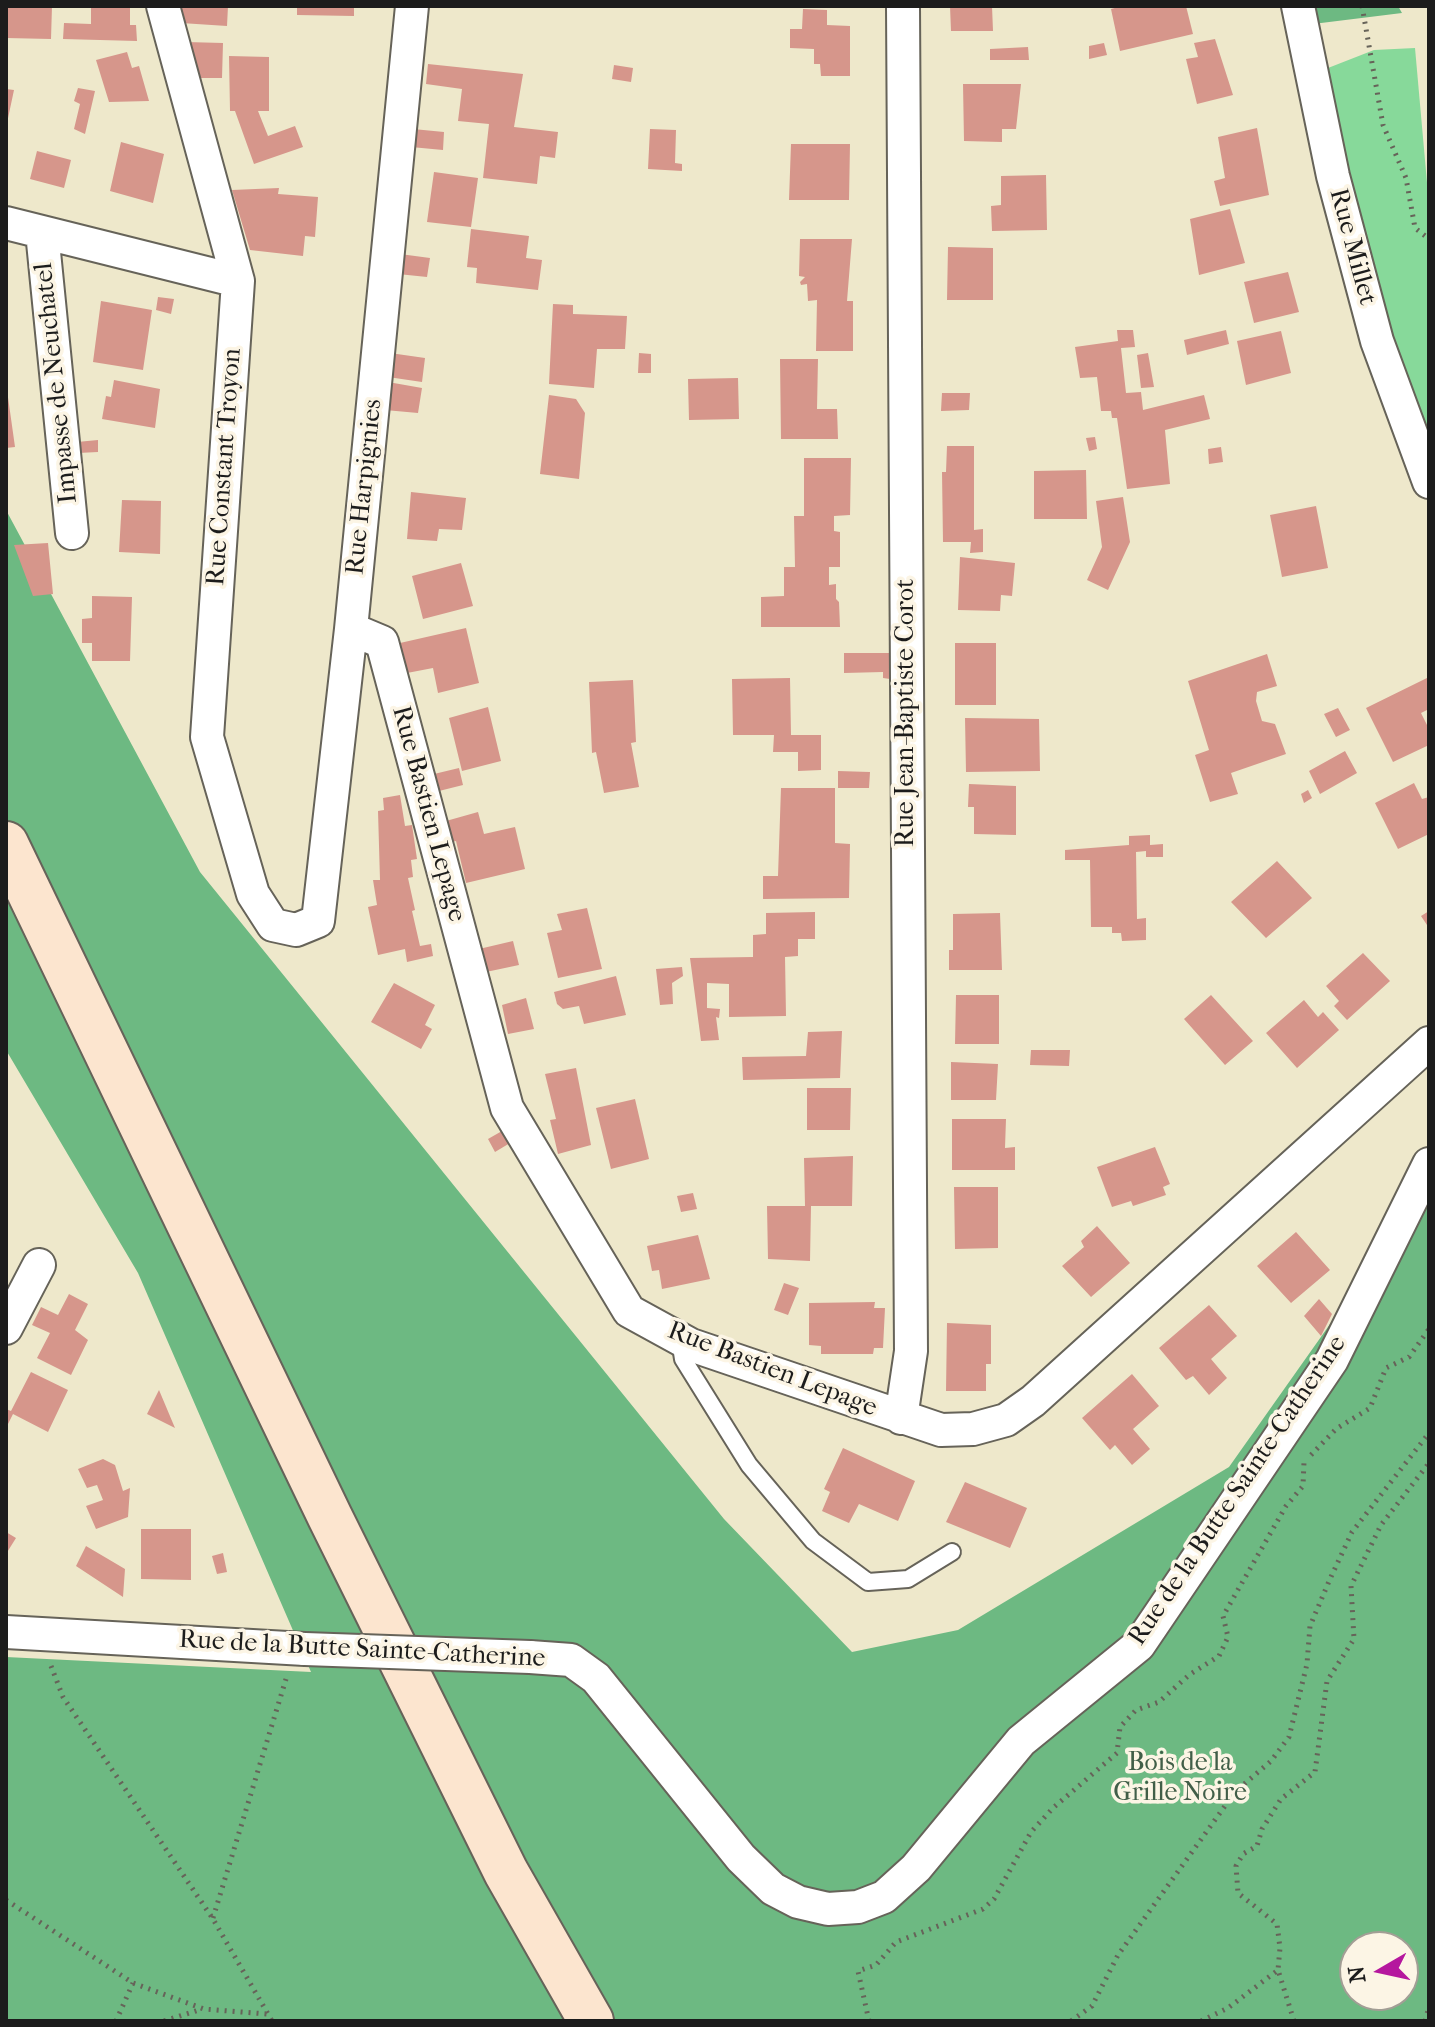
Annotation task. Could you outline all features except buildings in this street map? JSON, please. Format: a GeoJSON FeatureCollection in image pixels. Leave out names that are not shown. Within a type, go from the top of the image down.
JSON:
{"type":"FeatureCollection","features":[{"type":"Feature","properties":{"kind":"main road"},"geometry":{"type":"LineString","coordinates":[[6,844],[364,1587],[506,1872],[591,2021]]}},
{"type":"Feature","properties":{"kind":"street","name":"Rue Constant Troyon"},"geometry":{"type":"LineString","coordinates":[[163,6],[238,281],[207,737],[253,894],[273,925]]}},
{"type":"Feature","properties":{"kind":"street","name":"Rue Harpignies"},"geometry":{"type":"LineString","coordinates":[[273,925],[296,930],[318,921],[351,629],[412,6]]}},
{"type":"Feature","properties":{"kind":"street","name":"Rue Jean-Baptiste Corot"},"geometry":{"type":"LineString","coordinates":[[901,1418],[911,1351],[903,6]]}},
{"type":"Feature","properties":{"kind":"street","name":"Rue Millet"},"geometry":{"type":"LineString","coordinates":[[1298,6],[1333,176],[1377,341],[1429,482]]}},
{"type":"Feature","properties":{"kind":"street"},"geometry":{"type":"LineString","coordinates":[[6,223],[238,281]]}},
{"type":"Feature","properties":{"kind":"street","name":"Impasse de Neuchatel"},"geometry":{"type":"LineString","coordinates":[[42,232],[72,533]]}},
{"type":"Feature","properties":{"kind":"street","name":"Rue Bastien Lepage"},"geometry":{"type":"LineString","coordinates":[[351,629],[382,642],[507,1108],[629,1311],[679,1338],[941,1430],[973,1429],[1006,1420],[1429,1043]]}},
{"type":"Feature","properties":{"kind":"street","name":"Rue de la Butte Sainte-Catherine"},"geometry":{"type":"LineString","coordinates":[[6,1632],[571,1660],[596,1678],[671,1767],[741,1858],[773,1889],[798,1902],[828,1909],[858,1907],[884,1897],[916,1868],[1021,1741],[1139,1645],[1332,1360],[1429,1164]]}},
{"type":"Feature","properties":{"kind":"street"},"geometry":{"type":"LineString","coordinates":[[6,1328],[39,1265]]}},
{"type":"Feature","properties":{"kind":"lane"},"geometry":{"type":"LineString","coordinates":[[679,1338],[683,1359],[749,1465],[813,1541],[868,1582],[908,1579],[952,1552]]}},
{"type":"Feature","properties":{"kind":"path"},"geometry":{"type":"LineString","coordinates":[[1362,8],[1383,125],[1406,178],[1415,228],[1429,239]]}},
{"type":"Feature","properties":{"kind":"path"},"geometry":{"type":"LineString","coordinates":[[869,2021],[858,1971],[876,1965],[896,1942],[983,1909],[994,1899],[1031,1832],[1053,1808],[1117,1753],[1120,1727],[1136,1710],[1159,1702],[1189,1675],[1219,1656],[1228,1637],[1223,1616],[1286,1506],[1303,1486],[1304,1462],[1336,1429],[1370,1408],[1386,1368],[1409,1357],[1429,1329]]}},
{"type":"Feature","properties":{"kind":"path"},"geometry":{"type":"LineString","coordinates":[[1071,2021],[1092,2006],[1118,1955],[1235,1792],[1271,1761],[1289,1737],[1307,1664],[1310,1626],[1330,1579],[1352,1532],[1429,1433]]}},
{"type":"Feature","properties":{"kind":"path"},"geometry":{"type":"LineString","coordinates":[[1294,2021],[1278,1970],[1280,1948],[1277,1924],[1238,1893],[1236,1866],[1243,1854],[1257,1846],[1262,1829],[1281,1799],[1315,1772],[1327,1681],[1354,1639],[1351,1586],[1381,1525],[1429,1463]]}},
{"type":"Feature","properties":{"kind":"path"},"geometry":{"type":"LineString","coordinates":[[38,1635],[63,1697],[213,1919],[272,2021]]}},
{"type":"Feature","properties":{"kind":"path"},"geometry":{"type":"LineString","coordinates":[[213,1919],[299,1648]]}},
{"type":"Feature","properties":{"kind":"path"},"geometry":{"type":"LineString","coordinates":[[6,1900],[133,1983],[204,2009],[268,2014]]}},
{"type":"Feature","properties":{"kind":"path"},"geometry":{"type":"LineString","coordinates":[[1201,2021],[1228,2008],[1278,1970]]}},
{"type":"Feature","properties":{"kind":"path"},"geometry":{"type":"LineString","coordinates":[[116,2021],[133,1983]]}},
{"type":"Feature","properties":{"kind":"path"},"geometry":{"type":"LineString","coordinates":[[1425,2021],[1429,2007]]}},
{"type":"Feature","properties":{"kind":"path"},"geometry":{"type":"LineString","coordinates":[[164,2021],[204,2009]]}},
{"type":"Feature","properties":{"kind":"green space"},"geometry":{"type":"Polygon","coordinates":[[[1310,6],[1398,6],[1402,13],[1313,24],[1310,6]]]}},
{"type":"Feature","properties":{"kind":"green space"},"geometry":{"type":"Polygon","coordinates":[[[1415,48],[1429,205],[1429,447],[1379,318],[1328,68],[1374,50],[1415,48]]]}},
{"type":"Feature","properties":{"kind":"green space","name":"Bois de la Grille Noire"},"geometry":{"type":"Polygon","coordinates":[[[6,510],[200,872],[724,1519],[852,1652],[958,1630],[1229,1467],[1417,1201],[1429,1179],[1429,2021],[6,2021],[6,1657],[311,1672],[138,1273],[6,1050],[6,510]]]}}]}
